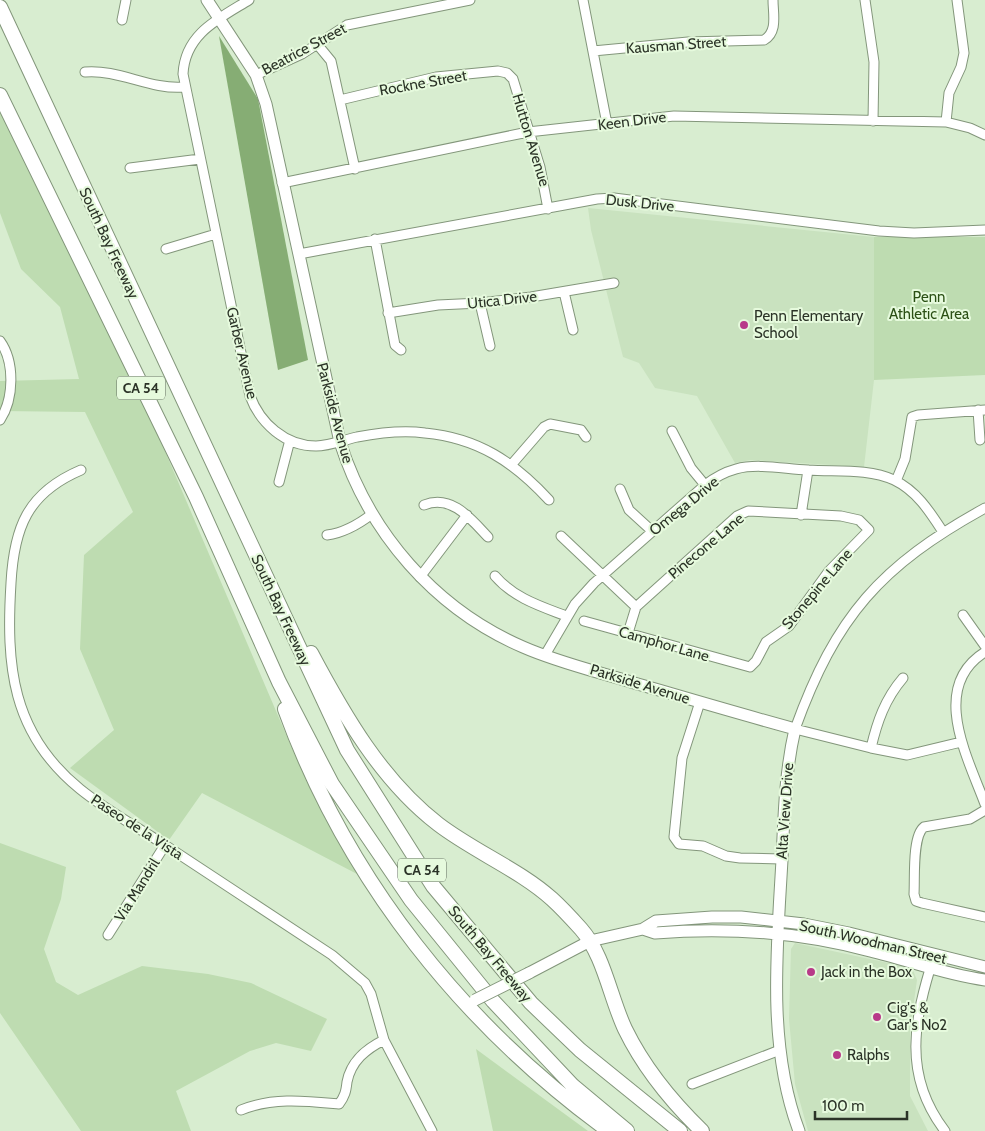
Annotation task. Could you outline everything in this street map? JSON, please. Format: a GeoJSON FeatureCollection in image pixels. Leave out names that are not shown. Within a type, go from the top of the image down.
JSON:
{"type":"FeatureCollection","features":[{"type":"Feature","properties":{"kind":"highway","name":"South Bay Freeway"},"geometry":{"type":"LineString","coordinates":[[0,7],[347,750],[433,886],[531,1003],[580,1050],[680,1131]]}},
{"type":"Feature","properties":{"kind":"highway","name":"South Bay Freeway"},"geometry":{"type":"LineString","coordinates":[[0,95],[196,497],[279,682],[332,784],[411,900],[493,1001],[573,1086],[627,1131]]}},
{"type":"Feature","properties":{"kind":"highway"},"geometry":{"type":"LineString","coordinates":[[250,545],[342,711],[376,760],[398,786],[438,824],[551,898],[590,941],[625,1028],[644,1063],[679,1108],[702,1131]]}},
{"type":"Feature","properties":{"kind":"highway"},"geometry":{"type":"LineString","coordinates":[[279,682],[283,704],[317,788],[344,840],[395,918],[470,1002],[500,1041],[565,1099],[609,1131]]}},
{"type":"Feature","properties":{"kind":"main road","name":"Parkside Avenue"},"geometry":{"type":"LineString","coordinates":[[207,0],[256,75],[266,104],[340,442],[348,467],[372,514],[404,560],[420,577],[483,627],[525,648],[700,702],[795,728]]}},
{"type":"Feature","properties":{"kind":"main road","name":"Alta View Drive"},"geometry":{"type":"LineString","coordinates":[[795,728],[789,754],[784,799],[778,933],[780,1050],[799,1131]]}},
{"type":"Feature","properties":{"kind":"main road","name":"South Woodman Street"},"geometry":{"type":"LineString","coordinates":[[470,1002],[590,941],[616,933],[643,928],[656,921],[684,918],[741,917],[779,921],[849,933],[934,956],[985,967]]}},
{"type":"Feature","properties":{"kind":"main road","name":"South Woodman Street"},"geometry":{"type":"LineString","coordinates":[[643,928],[655,933],[707,929],[778,933],[845,945],[985,980]]}},
{"type":"Feature","properties":{"kind":"street"},"geometry":{"type":"LineString","coordinates":[[122,20],[126,0]]}},
{"type":"Feature","properties":{"kind":"street","name":"Garber Avenue"},"geometry":{"type":"LineString","coordinates":[[249,0],[200,33],[188,50],[183,68],[184,87],[250,396],[265,422],[290,440],[318,446],[395,432],[425,433],[466,442],[512,464],[549,500]]}},
{"type":"Feature","properties":{"kind":"street","name":"Beatrice Street"},"geometry":{"type":"LineString","coordinates":[[256,75],[302,54],[348,25],[470,0]]}},
{"type":"Feature","properties":{"kind":"street"},"geometry":{"type":"LineString","coordinates":[[583,0],[606,124]]}},
{"type":"Feature","properties":{"kind":"street","name":"Kausman Street"},"geometry":{"type":"LineString","coordinates":[[593,51],[688,42],[759,40],[769,37],[774,30],[773,0]]}},
{"type":"Feature","properties":{"kind":"street"},"geometry":{"type":"LineString","coordinates":[[864,0],[874,62],[873,121]]}},
{"type":"Feature","properties":{"kind":"street"},"geometry":{"type":"LineString","coordinates":[[946,122],[949,93],[961,67],[964,53],[957,0]]}},
{"type":"Feature","properties":{"kind":"street"},"geometry":{"type":"LineString","coordinates":[[317,44],[331,60],[355,169]]}},
{"type":"Feature","properties":{"kind":"street"},"geometry":{"type":"LineString","coordinates":[[85,72],[100,71],[159,87],[184,87]]}},
{"type":"Feature","properties":{"kind":"street","name":"Rockne Street"},"geometry":{"type":"LineString","coordinates":[[340,100],[436,77],[498,71],[507,73]]}},
{"type":"Feature","properties":{"kind":"street","name":"Hutton Avenue"},"geometry":{"type":"LineString","coordinates":[[507,73],[512,79],[540,167],[548,209]]}},
{"type":"Feature","properties":{"kind":"street","name":"Keen Drive"},"geometry":{"type":"LineString","coordinates":[[282,183],[528,132],[683,116],[946,122],[970,128],[985,135]]}},
{"type":"Feature","properties":{"kind":"street"},"geometry":{"type":"LineString","coordinates":[[130,168],[200,159]]}},
{"type":"Feature","properties":{"kind":"street","name":"Dusk Drive"},"geometry":{"type":"LineString","coordinates":[[299,254],[548,209],[598,198],[614,198],[879,231],[914,233],[985,230]]}},
{"type":"Feature","properties":{"kind":"street"},"geometry":{"type":"LineString","coordinates":[[166,249],[216,234]]}},
{"type":"Feature","properties":{"kind":"street"},"geometry":{"type":"LineString","coordinates":[[375,239],[395,345],[402,350]]}},
{"type":"Feature","properties":{"kind":"street","name":"Utica Drive"},"geometry":{"type":"LineString","coordinates":[[388,313],[438,305],[480,303],[564,292],[614,283]]}},
{"type":"Feature","properties":{"kind":"street"},"geometry":{"type":"LineString","coordinates":[[564,292],[573,330]]}},
{"type":"Feature","properties":{"kind":"street"},"geometry":{"type":"LineString","coordinates":[[480,303],[490,346]]}},
{"type":"Feature","properties":{"kind":"street"},"geometry":{"type":"LineString","coordinates":[[0,341],[8,360],[11,389],[10,397],[0,420]]}},
{"type":"Feature","properties":{"kind":"street"},"geometry":{"type":"LineString","coordinates":[[896,481],[905,459],[912,418],[918,415],[981,410],[980,440]]}},
{"type":"Feature","properties":{"kind":"street"},"geometry":{"type":"LineString","coordinates":[[512,464],[544,427],[550,424],[581,430],[586,437]]}},
{"type":"Feature","properties":{"kind":"street"},"geometry":{"type":"LineString","coordinates":[[672,431],[691,468],[705,485]]}},
{"type":"Feature","properties":{"kind":"street"},"geometry":{"type":"LineString","coordinates":[[279,482],[290,440]]}},
{"type":"Feature","properties":{"kind":"street","name":"Omega Drive"},"geometry":{"type":"LineString","coordinates":[[545,655],[574,604],[652,531],[713,478],[736,469],[758,467],[862,472],[896,481],[922,501],[943,532]]}},
{"type":"Feature","properties":{"kind":"street","name":"Paseo de la Vista"},"geometry":{"type":"LineString","coordinates":[[81,470],[63,479],[46,491],[32,506],[18,530],[11,568],[8,631],[14,682],[32,730],[62,771],[90,797],[332,955],[358,975],[371,994],[384,1040],[432,1131]]}},
{"type":"Feature","properties":{"kind":"street"},"geometry":{"type":"LineString","coordinates":[[801,515],[808,470]]}},
{"type":"Feature","properties":{"kind":"street"},"geometry":{"type":"LineString","coordinates":[[620,489],[629,510],[652,531]]}},
{"type":"Feature","properties":{"kind":"street"},"geometry":{"type":"LineString","coordinates":[[424,505],[441,502],[458,508],[488,537]]}},
{"type":"Feature","properties":{"kind":"street","name":"Alta View Drive"},"geometry":{"type":"LineString","coordinates":[[795,728],[823,661],[852,614],[891,572],[943,532],[985,508]]}},
{"type":"Feature","properties":{"kind":"street","name":"Pinecone Lane"},"geometry":{"type":"LineString","coordinates":[[636,607],[737,516],[748,511],[841,516],[859,520],[869,530]]}},
{"type":"Feature","properties":{"kind":"street"},"geometry":{"type":"LineString","coordinates":[[326,535],[336,534],[360,523],[372,514]]}},
{"type":"Feature","properties":{"kind":"street"},"geometry":{"type":"LineString","coordinates":[[420,577],[467,515]]}},
{"type":"Feature","properties":{"kind":"street","name":"Stonepine Lane"},"geometry":{"type":"LineString","coordinates":[[745,667],[750,667],[756,661],[766,642],[789,626],[829,571],[869,530]]}},
{"type":"Feature","properties":{"kind":"street"},"geometry":{"type":"LineString","coordinates":[[561,536],[636,607],[628,633]]}},
{"type":"Feature","properties":{"kind":"street"},"geometry":{"type":"LineString","coordinates":[[495,576],[504,587],[521,598],[566,616]]}},
{"type":"Feature","properties":{"kind":"street"},"geometry":{"type":"LineString","coordinates":[[962,615],[985,646]]}},
{"type":"Feature","properties":{"kind":"street","name":"Camphor Lane"},"geometry":{"type":"LineString","coordinates":[[584,621],[745,667]]}},
{"type":"Feature","properties":{"kind":"street"},"geometry":{"type":"LineString","coordinates":[[985,652],[970,666],[957,691],[955,714],[961,742],[985,804]]}},
{"type":"Feature","properties":{"kind":"street"},"geometry":{"type":"LineString","coordinates":[[871,748],[885,703],[891,692],[903,678]]}},
{"type":"Feature","properties":{"kind":"street"},"geometry":{"type":"LineString","coordinates":[[700,702],[682,758],[674,837],[679,844],[703,846],[726,856],[782,859]]}},
{"type":"Feature","properties":{"kind":"street","name":"Parkside Avenue"},"geometry":{"type":"LineString","coordinates":[[795,728],[899,754],[914,755],[961,742]]}},
{"type":"Feature","properties":{"kind":"street"},"geometry":{"type":"LineString","coordinates":[[985,810],[970,819],[924,827],[920,830],[917,839],[914,894],[916,901],[922,903],[985,917]]}},
{"type":"Feature","properties":{"kind":"street","name":"Via Mandril"},"geometry":{"type":"LineString","coordinates":[[108,934],[165,845]]}},
{"type":"Feature","properties":{"kind":"street"},"geometry":{"type":"LineString","coordinates":[[934,956],[918,1014],[916,1058],[927,1104],[945,1131]]}},
{"type":"Feature","properties":{"kind":"street"},"geometry":{"type":"LineString","coordinates":[[241,1110],[258,1103],[300,1100],[339,1104],[346,1095],[348,1080],[356,1062],[369,1048],[384,1040]]}},
{"type":"Feature","properties":{"kind":"street"},"geometry":{"type":"LineString","coordinates":[[692,1084],[780,1050]]}},
{"type":"Feature","properties":{"kind":"shaded area","name":"Penn Elementary School"},"geometry":{"type":"Polygon","coordinates":[[[588,208],[874,237],[874,380],[864,467],[750,460],[735,463],[697,396],[655,388],[639,363],[623,357],[591,230],[588,208]]]}},
{"type":"Feature","properties":{"kind":"shaded area"},"geometry":{"type":"Polygon","coordinates":[[[795,943],[912,968],[917,980],[910,1030],[910,1096],[928,1131],[808,1131],[795,1084],[789,1019],[791,949],[795,943]]]}},
{"type":"Feature","properties":{"kind":"green space"},"geometry":{"type":"Polygon","coordinates":[[[219,36],[258,99],[308,360],[278,370],[219,36]]]}},
{"type":"Feature","properties":{"kind":"green space"},"geometry":{"type":"Polygon","coordinates":[[[0,112],[144,402],[291,746],[357,874],[202,793],[169,840],[70,768],[114,730],[80,649],[84,555],[133,512],[85,412],[0,411],[0,381],[79,379],[60,307],[21,269],[0,213],[0,112]]]}},
{"type":"Feature","properties":{"kind":"green space","name":"Penn Athletic Area"},"geometry":{"type":"Polygon","coordinates":[[[874,237],[985,237],[985,375],[874,380],[874,237]]]}},
{"type":"Feature","properties":{"kind":"green space"},"geometry":{"type":"Polygon","coordinates":[[[0,843],[66,867],[61,899],[44,949],[56,982],[78,995],[142,966],[208,974],[251,983],[327,1019],[311,1051],[276,1043],[250,1051],[176,1091],[191,1131],[81,1131],[0,1013],[0,843]]]}},
{"type":"Feature","properties":{"kind":"green space"},"geometry":{"type":"Polygon","coordinates":[[[476,1049],[588,1131],[493,1131],[476,1049]]]}},
{"type":"Feature","properties":{"kind":"place","name":"Penn Elementary School"},"geometry":{"type":"Point","coordinates":[744,325]}},
{"type":"Feature","properties":{"kind":"place","name":"Jack in the Box"},"geometry":{"type":"Point","coordinates":[811,972]}},
{"type":"Feature","properties":{"kind":"place","name":"Cig's & Gar's No2"},"geometry":{"type":"Point","coordinates":[877,1017]}},
{"type":"Feature","properties":{"kind":"place","name":"Ralphs"},"geometry":{"type":"Point","coordinates":[837,1055]}}]}
